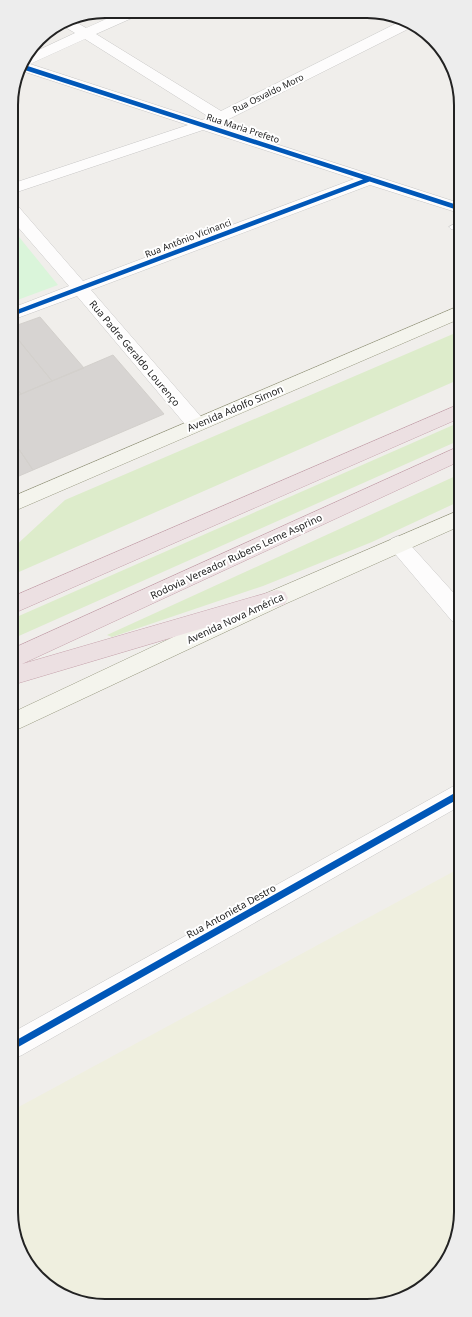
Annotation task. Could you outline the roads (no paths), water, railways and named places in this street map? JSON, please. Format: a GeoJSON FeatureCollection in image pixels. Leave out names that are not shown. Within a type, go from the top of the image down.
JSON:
{"type":"FeatureCollection","features":[{"type":"Feature","properties":{"kind":"highway"},"geometry":{"type":"LineString","coordinates":[[18,603],[454,413]]}},
{"type":"Feature","properties":{"kind":"highway","name":"Rodovia Vereador Rubens Leme Asprino"},"geometry":{"type":"LineString","coordinates":[[18,656],[454,456]]}},
{"type":"Feature","properties":{"kind":"highway"},"geometry":{"type":"LineString","coordinates":[[18,674],[277,598]]}},
{"type":"Feature","properties":{"kind":"main road","name":"Avenida Adolfo Simon"},"geometry":{"type":"LineString","coordinates":[[18,502],[196,424],[454,315]]}},
{"type":"Feature","properties":{"kind":"main road","name":"Avenida Nova América"},"geometry":{"type":"LineString","coordinates":[[18,720],[277,598],[454,520]]}},
{"type":"Feature","properties":{"kind":"street"},"geometry":{"type":"LineString","coordinates":[[32,59],[121,18]]}},
{"type":"Feature","properties":{"kind":"street"},"geometry":{"type":"LineString","coordinates":[[72,25],[220,117]]}},
{"type":"Feature","properties":{"kind":"street","name":"Rua Osvaldo Moro"},"geometry":{"type":"LineString","coordinates":[[18,187],[204,125],[403,26]]}},
{"type":"Feature","properties":{"kind":"street","name":"Rua Maria Prefeto"},"geometry":{"type":"LineString","coordinates":[[28,66],[454,206]]}},
{"type":"Feature","properties":{"kind":"street","name":"Rua Antônio Vicinanci"},"geometry":{"type":"LineString","coordinates":[[18,312],[370,179]]}},
{"type":"Feature","properties":{"kind":"street","name":"Rua Padre Geraldo Lourenço"},"geometry":{"type":"LineString","coordinates":[[18,216],[196,424]]}},
{"type":"Feature","properties":{"kind":"street"},"geometry":{"type":"LineString","coordinates":[[398,544],[454,608]]}},
{"type":"Feature","properties":{"kind":"street","name":"Rua Antonieta Destro"},"geometry":{"type":"LineString","coordinates":[[18,1043],[454,797]]}}]}
